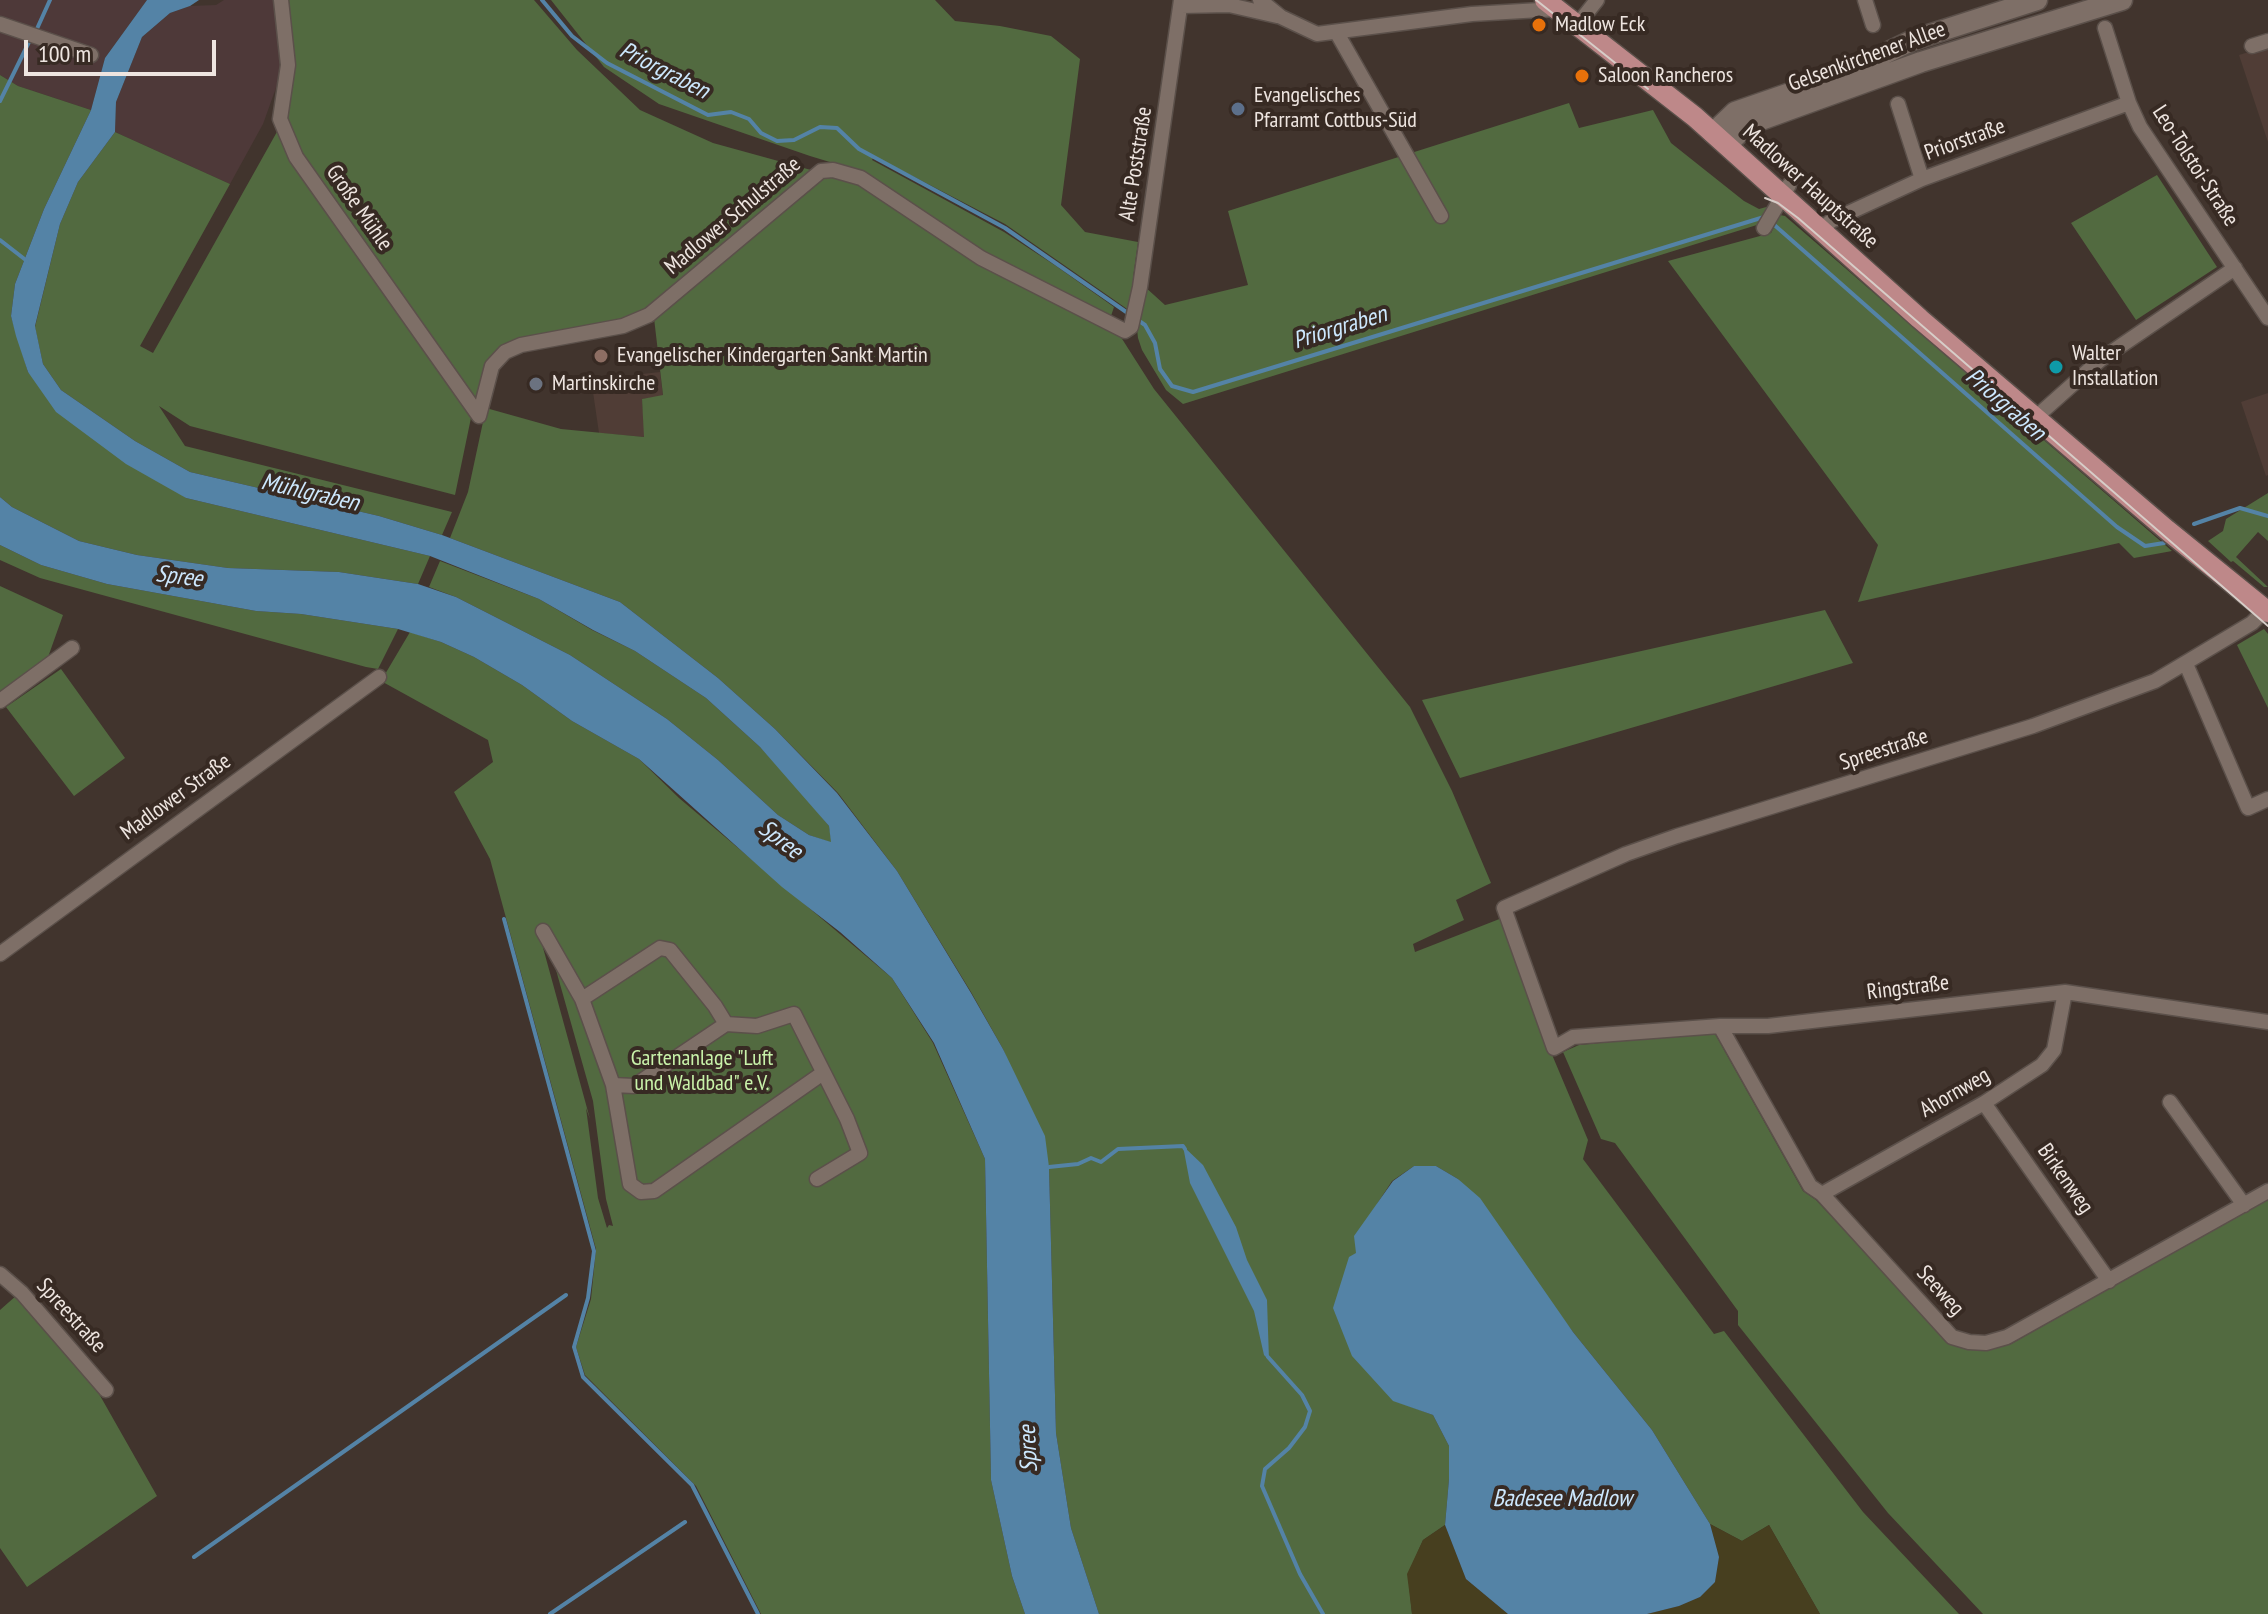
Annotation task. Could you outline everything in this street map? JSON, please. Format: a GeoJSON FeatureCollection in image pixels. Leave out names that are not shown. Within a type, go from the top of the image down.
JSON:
{"type":"FeatureCollection","features":[{"type":"Feature","properties":{"kind":"main road","name":"Gelsenkirchener Allee"},"geometry":{"type":"LineString","coordinates":[[1720,139],[1735,112],[1839,76],[1913,40],[2037,0]]}},
{"type":"Feature","properties":{"kind":"main road","name":"Gelsenkirchener Allee"},"geometry":{"type":"LineString","coordinates":[[1720,139],[1747,125],[1921,62],[2122,0]]}},
{"type":"Feature","properties":{"kind":"main road","name":"Madlower Hauptstraße"},"geometry":{"type":"LineString","coordinates":[[1551,4],[1720,139],[1920,319],[2267,610]]}},
{"type":"Feature","properties":{"kind":"street","name":"Große Mühle"},"geometry":{"type":"LineString","coordinates":[[281,0],[288,65],[280,119],[296,157],[479,416]]}},
{"type":"Feature","properties":{"kind":"street"},"geometry":{"type":"LineString","coordinates":[[1260,0],[1281,17]]}},
{"type":"Feature","properties":{"kind":"street"},"geometry":{"type":"LineString","coordinates":[[1578,24],[1597,0]]}},
{"type":"Feature","properties":{"kind":"street"},"geometry":{"type":"LineString","coordinates":[[1865,0],[1873,25]]}},
{"type":"Feature","properties":{"kind":"street"},"geometry":{"type":"LineString","coordinates":[[1181,3],[1229,5],[1281,17],[1317,34],[1551,4]]}},
{"type":"Feature","properties":{"kind":"street","name":"Alte Poststraße"},"geometry":{"type":"LineString","coordinates":[[1128,329],[1135,306],[1181,3]]}},
{"type":"Feature","properties":{"kind":"street"},"geometry":{"type":"LineString","coordinates":[[0,24],[91,55]]}},
{"type":"Feature","properties":{"kind":"street","name":"Leo-Tolstoi-Straße"},"geometry":{"type":"LineString","coordinates":[[2105,28],[2129,103],[2164,164],[2268,318]]}},
{"type":"Feature","properties":{"kind":"street"},"geometry":{"type":"LineString","coordinates":[[1337,33],[1441,216]]}},
{"type":"Feature","properties":{"kind":"street"},"geometry":{"type":"LineString","coordinates":[[2252,46],[2268,41]]}},
{"type":"Feature","properties":{"kind":"street","name":"Priorstraße"},"geometry":{"type":"LineString","coordinates":[[1822,229],[1831,221],[1922,179],[2129,103]]}},
{"type":"Feature","properties":{"kind":"street"},"geometry":{"type":"LineString","coordinates":[[1898,104],[1922,179]]}},
{"type":"Feature","properties":{"kind":"street","name":"Madlower Schulstraße"},"geometry":{"type":"LineString","coordinates":[[479,416],[492,366],[505,352],[521,345],[623,326],[649,315],[821,171],[833,170],[861,178],[981,258],[1128,329]]}},
{"type":"Feature","properties":{"kind":"street"},"geometry":{"type":"LineString","coordinates":[[1764,228],[1782,196]]}},
{"type":"Feature","properties":{"kind":"street"},"geometry":{"type":"LineString","coordinates":[[2035,418],[2100,360],[2235,268]]}},
{"type":"Feature","properties":{"kind":"street","name":"Spreestraße"},"geometry":{"type":"LineString","coordinates":[[1554,1048],[1504,908],[1626,854],[2033,726],[2155,681],[2252,623],[2267,610]]}},
{"type":"Feature","properties":{"kind":"street"},"geometry":{"type":"LineString","coordinates":[[0,701],[72,648]]}},
{"type":"Feature","properties":{"kind":"street"},"geometry":{"type":"LineString","coordinates":[[2186,664],[2248,808],[2268,799]]}},
{"type":"Feature","properties":{"kind":"street","name":"Madlower Straße"},"geometry":{"type":"LineString","coordinates":[[0,954],[379,677]]}},
{"type":"Feature","properties":{"kind":"street"},"geometry":{"type":"LineString","coordinates":[[543,931],[582,999],[613,1085],[630,1184],[641,1192],[654,1191],[823,1073]]}},
{"type":"Feature","properties":{"kind":"street"},"geometry":{"type":"LineString","coordinates":[[582,999],[660,948],[670,950],[726,1024]]}},
{"type":"Feature","properties":{"kind":"street","name":"Ringstraße"},"geometry":{"type":"LineString","coordinates":[[1554,1048],[1573,1037],[1720,1026],[1768,1026],[2065,992],[2268,1022]]}},
{"type":"Feature","properties":{"kind":"street","name":"Ahornweg"},"geometry":{"type":"LineString","coordinates":[[1822,1194],[1984,1103],[2042,1065],[2054,1050],[2065,992]]}},
{"type":"Feature","properties":{"kind":"street"},"geometry":{"type":"LineString","coordinates":[[613,1085],[634,1086],[726,1024],[757,1026],[794,1014],[847,1119],[860,1153],[817,1179]]}},
{"type":"Feature","properties":{"kind":"street","name":"Seeweg"},"geometry":{"type":"LineString","coordinates":[[1720,1026],[1810,1186],[1822,1194],[1952,1337],[1986,1343],[2007,1337],[2268,1191]]}},
{"type":"Feature","properties":{"kind":"street"},"geometry":{"type":"LineString","coordinates":[[2170,1102],[2244,1205]]}},
{"type":"Feature","properties":{"kind":"street","name":"Birkenweg"},"geometry":{"type":"LineString","coordinates":[[1984,1103],[2109,1281]]}},
{"type":"Feature","properties":{"kind":"street","name":"Spreestraße"},"geometry":{"type":"LineString","coordinates":[[0,1274],[22,1293],[106,1390]]}},
{"type":"Feature","properties":{"kind":"shaded area"},"geometry":{"type":"Polygon","coordinates":[[[0,0],[147,0],[105,58],[91,110],[18,86],[0,75],[0,0]]]}},
{"type":"Feature","properties":{"kind":"shaded area"},"geometry":{"type":"Polygon","coordinates":[[[224,0],[276,0],[283,55],[277,85],[263,124],[230,184],[115,132],[116,102],[142,37],[170,13],[190,6],[216,5],[224,0]]]}},
{"type":"Feature","properties":{"kind":"shaded area"},"geometry":{"type":"Polygon","coordinates":[[[2268,46],[2268,142],[2239,55],[2268,46]]]}},
{"type":"Feature","properties":{"kind":"shaded area"},"geometry":{"type":"Polygon","coordinates":[[[660,372],[663,396],[642,399],[645,437],[599,433],[593,392],[617,389],[616,377],[660,372]]]}},
{"type":"Feature","properties":{"kind":"shaded area"},"geometry":{"type":"Polygon","coordinates":[[[2268,393],[2268,475],[2266,476],[2241,402],[2268,393]]]}},
{"type":"Feature","properties":{"kind":"green space"},"geometry":{"type":"Polygon","coordinates":[[[289,0],[534,0],[577,50],[640,110],[713,143],[811,170],[648,309],[623,322],[513,341],[497,350],[475,403],[298,152],[287,118],[293,61],[289,0]]]}},
{"type":"Feature","properties":{"kind":"green space"},"geometry":{"type":"Polygon","coordinates":[[[551,0],[935,0],[955,21],[1051,36],[1080,59],[1061,205],[1085,232],[1138,242],[1130,311],[1005,224],[874,156],[872,160],[1004,232],[1056,266],[1114,307],[1111,316],[964,243],[916,214],[866,173],[659,104],[604,67],[551,0]]]}},
{"type":"Feature","properties":{"kind":"green space"},"geometry":{"type":"Polygon","coordinates":[[[0,75],[18,86],[91,110],[44,209],[15,284],[11,316],[28,372],[186,498],[430,556],[418,584],[339,572],[228,568],[137,555],[79,541],[12,507],[0,497],[0,75]]]}},
{"type":"Feature","properties":{"kind":"green space"},"geometry":{"type":"Polygon","coordinates":[[[1569,103],[1579,128],[1653,110],[1671,143],[1744,201],[1759,209],[1770,206],[1760,224],[1183,404],[1166,390],[1138,338],[1144,286],[1165,305],[1248,285],[1228,211],[1569,103]]]}},
{"type":"Feature","properties":{"kind":"green space"},"geometry":{"type":"Polygon","coordinates":[[[278,130],[472,413],[455,495],[190,426],[159,406],[185,446],[452,512],[442,535],[379,516],[190,472],[135,441],[61,390],[43,364],[35,327],[60,224],[78,182],[115,132],[230,184],[140,346],[153,353],[278,130]]]}},
{"type":"Feature","properties":{"kind":"green space"},"geometry":{"type":"Polygon","coordinates":[[[836,175],[859,181],[929,232],[1034,292],[1117,331],[1154,389],[1410,707],[1452,791],[1491,883],[1456,900],[1464,920],[1413,944],[1415,952],[1502,918],[1553,1057],[1588,1140],[1583,1159],[1714,1334],[1724,1331],[1863,1512],[1959,1614],[1820,1614],[1769,1525],[1742,1541],[1710,1524],[1652,1430],[1573,1332],[1458,1179],[1436,1166],[1414,1166],[1392,1181],[1377,1204],[1393,1400],[1433,1415],[1449,1446],[1445,1525],[1423,1540],[1408,1574],[1412,1614],[1099,1614],[1071,1528],[1056,1433],[1049,1167],[1003,1049],[971,992],[897,871],[838,793],[775,729],[718,678],[620,602],[450,538],[468,492],[486,408],[561,429],[644,437],[642,399],[663,395],[654,318],[824,178],[836,175]]]}},
{"type":"Feature","properties":{"kind":"green space"},"geometry":{"type":"Polygon","coordinates":[[[2157,175],[2217,267],[2136,320],[2071,223],[2157,175]]]}},
{"type":"Feature","properties":{"kind":"green space"},"geometry":{"type":"Polygon","coordinates":[[[1780,215],[1785,216],[2172,551],[2134,558],[2119,543],[1858,602],[1878,545],[1668,261],[1771,233],[1780,215]]]}},
{"type":"Feature","properties":{"kind":"green space"},"geometry":{"type":"Polygon","coordinates":[[[2268,493],[2268,541],[2258,532],[2236,557],[2268,587],[2264,587],[2208,541],[2223,531],[2226,519],[2268,493]]]}},
{"type":"Feature","properties":{"kind":"green space"},"geometry":{"type":"Polygon","coordinates":[[[0,545],[41,565],[107,584],[256,611],[301,614],[398,629],[378,669],[366,667],[40,578],[0,560],[0,545]]]}},
{"type":"Feature","properties":{"kind":"green space"},"geometry":{"type":"Polygon","coordinates":[[[440,561],[539,599],[635,651],[706,698],[760,747],[797,787],[829,826],[832,843],[809,835],[778,815],[667,719],[570,655],[456,597],[429,587],[440,561]]]}},
{"type":"Feature","properties":{"kind":"green space"},"geometry":{"type":"Polygon","coordinates":[[[0,586],[63,615],[47,660],[0,693],[0,586]]]}},
{"type":"Feature","properties":{"kind":"green space"},"geometry":{"type":"Polygon","coordinates":[[[1825,610],[1853,663],[1460,778],[1422,700],[1825,610]]]}},
{"type":"Feature","properties":{"kind":"green space"},"geometry":{"type":"Polygon","coordinates":[[[2264,629],[2268,634],[2268,708],[2237,645],[2264,629]]]}},
{"type":"Feature","properties":{"kind":"green space","name":"Gartenanlage \"Luft und Waldbad\" e.V."},"geometry":{"type":"Polygon","coordinates":[[[410,632],[474,657],[522,685],[572,721],[639,759],[679,798],[892,978],[933,1043],[985,1159],[991,1480],[1012,1576],[1025,1614],[761,1614],[696,1486],[585,1375],[576,1347],[591,1299],[596,1249],[490,859],[454,792],[493,762],[488,740],[381,681],[410,632]],[[545,931],[539,933],[590,1119],[586,1108],[598,1198],[607,1228],[613,1226],[606,1199],[593,1101],[545,931]]]}},
{"type":"Feature","properties":{"kind":"green space"},"geometry":{"type":"Polygon","coordinates":[[[61,669],[125,758],[74,796],[6,707],[61,669]]]}},
{"type":"Feature","properties":{"kind":"green space"},"geometry":{"type":"Polygon","coordinates":[[[1714,1032],[1803,1191],[1816,1200],[1948,1341],[1985,1349],[2011,1344],[2268,1198],[2268,1614],[1983,1614],[1888,1513],[1738,1325],[1738,1311],[1615,1143],[1601,1139],[1563,1052],[1579,1045],[1714,1032]]]}},
{"type":"Feature","properties":{"kind":"green space"},"geometry":{"type":"Polygon","coordinates":[[[17,1295],[94,1385],[157,1496],[27,1587],[0,1548],[0,1310],[17,1295]]]}},
{"type":"Feature","properties":{"kind":"sand"},"geometry":{"type":"Polygon","coordinates":[[[1710,1524],[1742,1541],[1769,1525],[1820,1614],[1647,1614],[1700,1597],[1715,1582],[1719,1557],[1710,1524]]]}},
{"type":"Feature","properties":{"kind":"sand"},"geometry":{"type":"Polygon","coordinates":[[[1445,1525],[1466,1579],[1508,1614],[1412,1614],[1407,1574],[1423,1540],[1445,1525]]]}},
{"type":"Feature","properties":{"kind":"water","name":"Spree"},"geometry":{"type":"Polygon","coordinates":[[[147,0],[199,0],[170,13],[142,37],[116,102],[115,132],[78,182],[60,224],[35,326],[43,364],[61,390],[135,441],[190,472],[379,516],[442,535],[620,602],[718,678],[775,729],[837,793],[897,871],[971,993],[1003,1049],[1045,1136],[1049,1167],[1056,1433],[1071,1528],[1099,1614],[1025,1614],[1012,1576],[991,1480],[985,1159],[934,1043],[892,978],[782,887],[639,759],[572,721],[522,685],[474,657],[441,642],[398,629],[301,614],[256,611],[107,584],[41,565],[0,545],[0,497],[12,507],[79,541],[137,555],[228,568],[339,572],[418,584],[456,597],[570,655],[667,719],[778,815],[809,835],[831,842],[829,826],[760,747],[706,698],[635,651],[539,599],[430,556],[186,498],[126,464],[56,412],[28,372],[16,336],[11,316],[15,284],[44,209],[91,110],[105,58],[147,0]]]}},
{"type":"Feature","properties":{"kind":"water"},"geometry":{"type":"Polygon","coordinates":[[[1183,1146],[1203,1165],[1236,1227],[1247,1260],[1267,1300],[1269,1360],[1264,1355],[1254,1311],[1190,1183],[1183,1146]]]}},
{"type":"Feature","properties":{"kind":"water","name":"Badesee Madlow"},"geometry":{"type":"Polygon","coordinates":[[[1414,1166],[1436,1166],[1458,1179],[1480,1198],[1573,1332],[1652,1430],[1710,1524],[1719,1557],[1715,1582],[1700,1597],[1647,1614],[1508,1614],[1466,1579],[1445,1525],[1449,1446],[1433,1415],[1393,1401],[1352,1356],[1333,1308],[1349,1257],[1356,1253],[1354,1236],[1393,1181],[1414,1166]]]}},
{"type":"Feature","properties":{"kind":"waterway"},"geometry":{"type":"LineString","coordinates":[[36,31],[50,0]]}},
{"type":"Feature","properties":{"kind":"waterway","name":"Priorgraben"},"geometry":{"type":"LineString","coordinates":[[542,0],[572,36],[607,63],[708,115],[731,112],[749,119],[761,133],[777,141],[794,140],[820,127],[837,128],[859,149],[1005,228],[1145,325],[1155,343],[1160,369],[1172,386],[1193,392],[1764,217]]}},
{"type":"Feature","properties":{"kind":"waterway"},"geometry":{"type":"LineString","coordinates":[[0,101],[31,38]]}},
{"type":"Feature","properties":{"kind":"waterway","name":"Priorgraben"},"geometry":{"type":"LineString","coordinates":[[1771,222],[2117,527],[2145,546],[2164,543]]}},
{"type":"Feature","properties":{"kind":"waterway"},"geometry":{"type":"LineString","coordinates":[[0,240],[27,261]]}},
{"type":"Feature","properties":{"kind":"waterway","name":"Priorgraben"},"geometry":{"type":"LineString","coordinates":[[2194,524],[2240,508],[2268,516]]}},
{"type":"Feature","properties":{"kind":"waterway"},"geometry":{"type":"LineString","coordinates":[[504,919],[594,1251],[588,1298],[574,1347],[583,1377],[692,1485],[758,1614]]}},
{"type":"Feature","properties":{"kind":"waterway"},"geometry":{"type":"LineString","coordinates":[[1049,1167],[1078,1164],[1091,1158],[1101,1162],[1118,1149],[1183,1146],[1185,1149]]}},
{"type":"Feature","properties":{"kind":"waterway"},"geometry":{"type":"LineString","coordinates":[[194,1557],[566,1295]]}},
{"type":"Feature","properties":{"kind":"waterway"},"geometry":{"type":"LineString","coordinates":[[1268,1357],[1302,1395],[1310,1411],[1305,1427],[1289,1448],[1265,1469],[1262,1486],[1300,1574],[1323,1614]]}},
{"type":"Feature","properties":{"kind":"waterway"},"geometry":{"type":"LineString","coordinates":[[550,1614],[685,1522]]}},
{"type":"Feature","properties":{"kind":"tram line"},"geometry":{"type":"LineString","coordinates":[[1536,0],[1648,89]]}},
{"type":"Feature","properties":{"kind":"tram line"},"geometry":{"type":"LineString","coordinates":[[1765,198],[1778,203],[1798,218],[2268,626]]}},
{"type":"Feature","properties":{"kind":"place","name":"Madlow Eck"},"geometry":{"type":"Point","coordinates":[1539,25]}},
{"type":"Feature","properties":{"kind":"place","name":"Saloon Rancheros"},"geometry":{"type":"Point","coordinates":[1582,76]}},
{"type":"Feature","properties":{"kind":"place","name":"Evangelisches Pfarramt Cottbus-Süd"},"geometry":{"type":"Point","coordinates":[1238,109]}},
{"type":"Feature","properties":{"kind":"place","name":"Evangelischer Kindergarten Sankt Martin"},"geometry":{"type":"Point","coordinates":[601,356]}},
{"type":"Feature","properties":{"kind":"place","name":"Walter Installation"},"geometry":{"type":"Point","coordinates":[2056,367]}},
{"type":"Feature","properties":{"kind":"place","name":"Martinskirche"},"geometry":{"type":"Point","coordinates":[536,384]}},
{"type":"Feature","properties":{"kind":"water label","name":"Mühlgraben"},"geometry":{"type":"Point","coordinates":[310,493]}}]}
